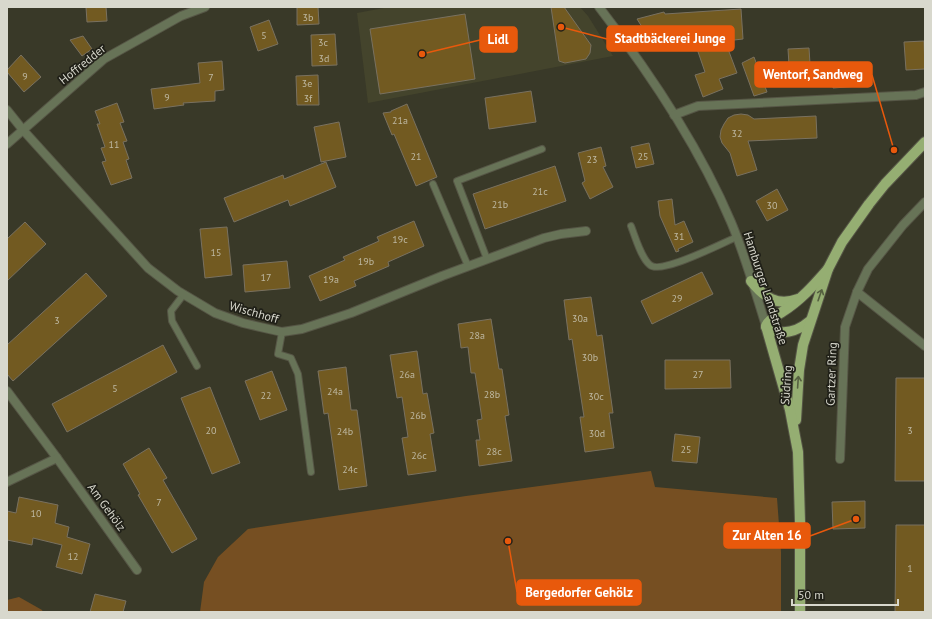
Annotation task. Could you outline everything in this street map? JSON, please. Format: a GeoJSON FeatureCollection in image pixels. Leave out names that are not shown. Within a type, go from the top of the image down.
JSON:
{"type":"FeatureCollection","features":[{"type":"Feature","properties":{"kind":"main road","name":"Südring"},"geometry":{"type":"LineString","coordinates":[[796,435],[799,370],[803,345],[828,269],[842,242],[869,204],[885,184],[925,142]]}},
{"type":"Feature","properties":{"kind":"main road","name":"Südring"},"geometry":{"type":"LineString","coordinates":[[766,326],[772,318],[795,304],[803,297],[828,269]]}},
{"type":"Feature","properties":{"kind":"main road"},"geometry":{"type":"LineString","coordinates":[[752,281],[765,296],[774,301],[784,302],[803,297]]}},
{"type":"Feature","properties":{"kind":"main road"},"geometry":{"type":"LineString","coordinates":[[766,326],[778,332],[794,331],[802,328],[810,321]]}},
{"type":"Feature","properties":{"kind":"main road","name":"Hamburger Landstraße"},"geometry":{"type":"LineString","coordinates":[[766,326],[784,386],[796,435],[799,470],[800,612]]}},
{"type":"Feature","properties":{"kind":"street","name":"Hoffredder"},"geometry":{"type":"LineString","coordinates":[[7,144],[104,59],[180,16],[204,7]]}},
{"type":"Feature","properties":{"kind":"street","name":"Hamburger Landstraße"},"geometry":{"type":"LineString","coordinates":[[599,7],[641,63],[694,147],[714,184],[737,237],[766,326]]}},
{"type":"Feature","properties":{"kind":"street"},"geometry":{"type":"LineString","coordinates":[[674,115],[698,106],[916,95],[925,92]]}},
{"type":"Feature","properties":{"kind":"street","name":"Wischhoff"},"geometry":{"type":"LineString","coordinates":[[7,110],[23,130],[148,268],[184,294],[215,313],[243,323],[282,332],[302,329],[351,313],[468,266],[544,238],[586,231]]}},
{"type":"Feature","properties":{"kind":"street","name":"Gartzer Ring"},"geometry":{"type":"LineString","coordinates":[[840,459],[845,327],[857,292],[868,269],[903,225],[925,202]]}},
{"type":"Feature","properties":{"kind":"street"},"geometry":{"type":"LineString","coordinates":[[857,292],[925,346]]}},
{"type":"Feature","properties":{"kind":"street","name":"Am Gehölz"},"geometry":{"type":"LineString","coordinates":[[7,391],[137,570]]}},
{"type":"Feature","properties":{"kind":"street"},"geometry":{"type":"LineString","coordinates":[[7,482],[57,458]]}},
{"type":"Feature","properties":{"kind":"lane"},"geometry":{"type":"LineString","coordinates":[[487,259],[457,181],[542,149]]}},
{"type":"Feature","properties":{"kind":"lane"},"geometry":{"type":"LineString","coordinates":[[433,184],[468,266]]}},
{"type":"Feature","properties":{"kind":"lane"},"geometry":{"type":"LineString","coordinates":[[631,226],[644,258],[650,266],[657,268],[675,264],[737,237]]}},
{"type":"Feature","properties":{"kind":"lane"},"geometry":{"type":"LineString","coordinates":[[184,294],[171,310],[172,321],[197,366]]}},
{"type":"Feature","properties":{"kind":"lane"},"geometry":{"type":"LineString","coordinates":[[282,332],[278,354],[292,358],[298,374],[311,472]]}},
{"type":"Feature","properties":{"kind":"shaded area"},"geometry":{"type":"Polygon","coordinates":[[[389,7],[580,7],[588,16],[613,56],[368,103],[357,13],[389,7]]]}},
{"type":"Feature","properties":{"kind":"shaded area"},"geometry":{"type":"Polygon","coordinates":[[[651,471],[655,487],[777,498],[781,552],[781,612],[200,612],[204,582],[218,557],[248,529],[466,496],[651,471]]]}},
{"type":"Feature","properties":{"kind":"shaded area"},"geometry":{"type":"Polygon","coordinates":[[[19,597],[43,612],[7,612],[7,600],[19,597]]]}},
{"type":"Feature","properties":{"kind":"building"},"geometry":{"type":"Polygon","coordinates":[[[86,7],[106,7],[107,21],[87,22],[86,7]]]}},
{"type":"Feature","properties":{"kind":"building"},"geometry":{"type":"Polygon","coordinates":[[[297,7],[318,7],[319,24],[297,25],[297,7]]]}},
{"type":"Feature","properties":{"kind":"building"},"geometry":{"type":"Polygon","coordinates":[[[551,7],[564,7],[591,45],[590,53],[586,59],[565,63],[559,61],[551,7]]]}},
{"type":"Feature","properties":{"kind":"building"},"geometry":{"type":"Polygon","coordinates":[[[741,9],[743,39],[725,41],[737,73],[719,79],[723,89],[703,97],[695,75],[705,72],[695,43],[677,44],[676,30],[649,38],[637,19],[664,12],[665,14],[741,9]]]}},
{"type":"Feature","properties":{"kind":"building"},"geometry":{"type":"Polygon","coordinates":[[[465,14],[475,79],[380,94],[370,29],[465,14]]]}},
{"type":"Feature","properties":{"kind":"building"},"geometry":{"type":"Polygon","coordinates":[[[269,20],[278,44],[258,51],[250,27],[269,20]]]}},
{"type":"Feature","properties":{"kind":"building"},"geometry":{"type":"Polygon","coordinates":[[[335,34],[337,65],[312,66],[311,35],[335,34]]]}},
{"type":"Feature","properties":{"kind":"building"},"geometry":{"type":"Polygon","coordinates":[[[83,36],[92,49],[82,56],[70,40],[83,36]]]}},
{"type":"Feature","properties":{"kind":"building"},"geometry":{"type":"Polygon","coordinates":[[[924,41],[925,69],[906,70],[904,42],[924,41]]]}},
{"type":"Feature","properties":{"kind":"building"},"geometry":{"type":"Polygon","coordinates":[[[809,48],[810,64],[789,65],[788,49],[809,48]]]}},
{"type":"Feature","properties":{"kind":"building"},"geometry":{"type":"Polygon","coordinates":[[[21,55],[41,77],[24,92],[7,72],[7,70],[21,55]]]}},
{"type":"Feature","properties":{"kind":"building"},"geometry":{"type":"Polygon","coordinates":[[[754,57],[767,92],[754,96],[742,63],[754,57]]]}},
{"type":"Feature","properties":{"kind":"building"},"geometry":{"type":"Polygon","coordinates":[[[222,61],[224,90],[215,91],[215,101],[183,103],[184,105],[154,109],[151,89],[200,83],[198,63],[222,61]]]}},
{"type":"Feature","properties":{"kind":"building"},"geometry":{"type":"Polygon","coordinates":[[[870,63],[872,85],[833,88],[832,66],[870,63]]]}},
{"type":"Feature","properties":{"kind":"building"},"geometry":{"type":"Polygon","coordinates":[[[318,75],[319,105],[297,105],[296,76],[318,75]]]}},
{"type":"Feature","properties":{"kind":"building"},"geometry":{"type":"Polygon","coordinates":[[[531,91],[536,122],[489,129],[485,98],[531,91]]]}},
{"type":"Feature","properties":{"kind":"building"},"geometry":{"type":"Polygon","coordinates":[[[117,103],[124,122],[120,123],[127,141],[123,142],[129,159],[126,160],[132,178],[111,185],[102,162],[106,161],[101,148],[105,147],[97,124],[100,124],[95,111],[117,103]]]}},
{"type":"Feature","properties":{"kind":"building"},"geometry":{"type":"Polygon","coordinates":[[[407,104],[437,177],[416,186],[394,134],[392,135],[383,113],[391,112],[407,104]]]}},
{"type":"Feature","properties":{"kind":"building"},"geometry":{"type":"Polygon","coordinates":[[[741,114],[748,115],[754,119],[816,116],[817,138],[748,141],[757,170],[737,176],[730,153],[722,143],[720,137],[721,130],[728,118],[741,114]]]}},
{"type":"Feature","properties":{"kind":"building"},"geometry":{"type":"Polygon","coordinates":[[[339,122],[346,157],[321,162],[314,127],[339,122]]]}},
{"type":"Feature","properties":{"kind":"building"},"geometry":{"type":"Polygon","coordinates":[[[649,143],[654,164],[636,168],[631,147],[649,143]]]}},
{"type":"Feature","properties":{"kind":"building"},"geometry":{"type":"Polygon","coordinates":[[[601,147],[606,166],[603,167],[613,187],[590,199],[582,183],[585,181],[578,153],[601,147]]]}},
{"type":"Feature","properties":{"kind":"building"},"geometry":{"type":"Polygon","coordinates":[[[326,162],[336,187],[290,206],[288,200],[234,222],[224,198],[283,175],[284,179],[326,162]]]}},
{"type":"Feature","properties":{"kind":"building"},"geometry":{"type":"Polygon","coordinates":[[[555,166],[566,201],[485,229],[473,194],[555,166]]]}},
{"type":"Feature","properties":{"kind":"building"},"geometry":{"type":"Polygon","coordinates":[[[777,189],[788,210],[767,221],[756,201],[777,189]]]}},
{"type":"Feature","properties":{"kind":"building"},"geometry":{"type":"Polygon","coordinates":[[[672,199],[675,225],[684,221],[693,242],[678,249],[679,251],[676,252],[660,216],[658,201],[672,199]]]}},
{"type":"Feature","properties":{"kind":"building"},"geometry":{"type":"Polygon","coordinates":[[[414,221],[424,246],[388,262],[389,266],[354,281],[356,286],[320,301],[309,276],[345,260],[343,257],[379,241],[377,237],[414,221]]]}},
{"type":"Feature","properties":{"kind":"building"},"geometry":{"type":"Polygon","coordinates":[[[25,222],[46,244],[7,281],[7,239],[25,222]]]}},
{"type":"Feature","properties":{"kind":"building"},"geometry":{"type":"Polygon","coordinates":[[[227,227],[232,275],[205,278],[200,229],[227,227]]]}},
{"type":"Feature","properties":{"kind":"building"},"geometry":{"type":"Polygon","coordinates":[[[287,261],[290,288],[245,292],[243,265],[287,261]]]}},
{"type":"Feature","properties":{"kind":"building"},"geometry":{"type":"Polygon","coordinates":[[[702,272],[713,294],[652,324],[641,301],[702,272]]]}},
{"type":"Feature","properties":{"kind":"building"},"geometry":{"type":"Polygon","coordinates":[[[86,273],[107,296],[13,381],[7,374],[7,345],[86,273]]]}},
{"type":"Feature","properties":{"kind":"building"},"geometry":{"type":"Polygon","coordinates":[[[591,297],[597,336],[602,335],[613,413],[609,413],[614,448],[585,452],[580,417],[584,417],[572,339],[569,340],[564,300],[591,297]]]}},
{"type":"Feature","properties":{"kind":"building"},"geometry":{"type":"Polygon","coordinates":[[[491,319],[499,369],[502,369],[509,415],[505,416],[512,461],[479,466],[476,440],[480,440],[477,420],[482,419],[475,373],[471,373],[468,347],[461,348],[458,324],[491,319]]]}},
{"type":"Feature","properties":{"kind":"building"},"geometry":{"type":"Polygon","coordinates":[[[163,345],[177,372],[67,432],[52,404],[163,345]]]}},
{"type":"Feature","properties":{"kind":"building"},"geometry":{"type":"Polygon","coordinates":[[[417,351],[423,394],[427,393],[434,433],[430,434],[436,471],[408,475],[402,438],[408,437],[402,397],[397,398],[390,355],[417,351]]]}},
{"type":"Feature","properties":{"kind":"building"},"geometry":{"type":"Polygon","coordinates":[[[665,360],[730,360],[731,388],[665,389],[665,360]]]}},
{"type":"Feature","properties":{"kind":"building"},"geometry":{"type":"Polygon","coordinates":[[[346,367],[351,410],[357,410],[367,486],[339,490],[328,413],[324,414],[318,371],[346,367]]]}},
{"type":"Feature","properties":{"kind":"building"},"geometry":{"type":"Polygon","coordinates":[[[272,371],[287,410],[260,420],[245,381],[272,371]]]}},
{"type":"Feature","properties":{"kind":"building"},"geometry":{"type":"Polygon","coordinates":[[[896,378],[925,378],[925,481],[895,481],[896,378]]]}},
{"type":"Feature","properties":{"kind":"building"},"geometry":{"type":"Polygon","coordinates":[[[210,387],[240,463],[212,474],[181,398],[210,387]]]}},
{"type":"Feature","properties":{"kind":"building"},"geometry":{"type":"Polygon","coordinates":[[[675,434],[700,437],[697,463],[672,461],[675,434]]]}},
{"type":"Feature","properties":{"kind":"building"},"geometry":{"type":"Polygon","coordinates":[[[149,448],[167,478],[163,480],[197,539],[172,553],[138,495],[140,494],[123,464],[149,448]]]}},
{"type":"Feature","properties":{"kind":"building"},"geometry":{"type":"Polygon","coordinates":[[[19,497],[58,505],[55,523],[69,527],[67,537],[90,544],[82,574],[56,567],[62,545],[33,538],[32,545],[7,540],[7,511],[16,513],[19,497]]]}},
{"type":"Feature","properties":{"kind":"building"},"geometry":{"type":"Polygon","coordinates":[[[865,501],[865,528],[833,529],[832,502],[865,501]]]}},
{"type":"Feature","properties":{"kind":"building"},"geometry":{"type":"Polygon","coordinates":[[[896,525],[925,525],[925,612],[895,612],[896,525]]]}},
{"type":"Feature","properties":{"kind":"building"},"geometry":{"type":"Polygon","coordinates":[[[95,594],[126,601],[123,612],[90,612],[95,594]]]}},
{"type":"Feature","properties":{"kind":"place","name":"Stadtbäckerei Junge"},"geometry":{"type":"Point","coordinates":[561,27]}},
{"type":"Feature","properties":{"kind":"place","name":"Lidl"},"geometry":{"type":"Point","coordinates":[422,54]}},
{"type":"Feature","properties":{"kind":"place","name":"Wentorf, Sandweg"},"geometry":{"type":"Point","coordinates":[894,150]}},
{"type":"Feature","properties":{"kind":"place","name":"Zur Alten 16"},"geometry":{"type":"Point","coordinates":[856,519]}},
{"type":"Feature","properties":{"kind":"place","name":"Bergedorfer Gehölz"},"geometry":{"type":"Point","coordinates":[508,541]}}]}
